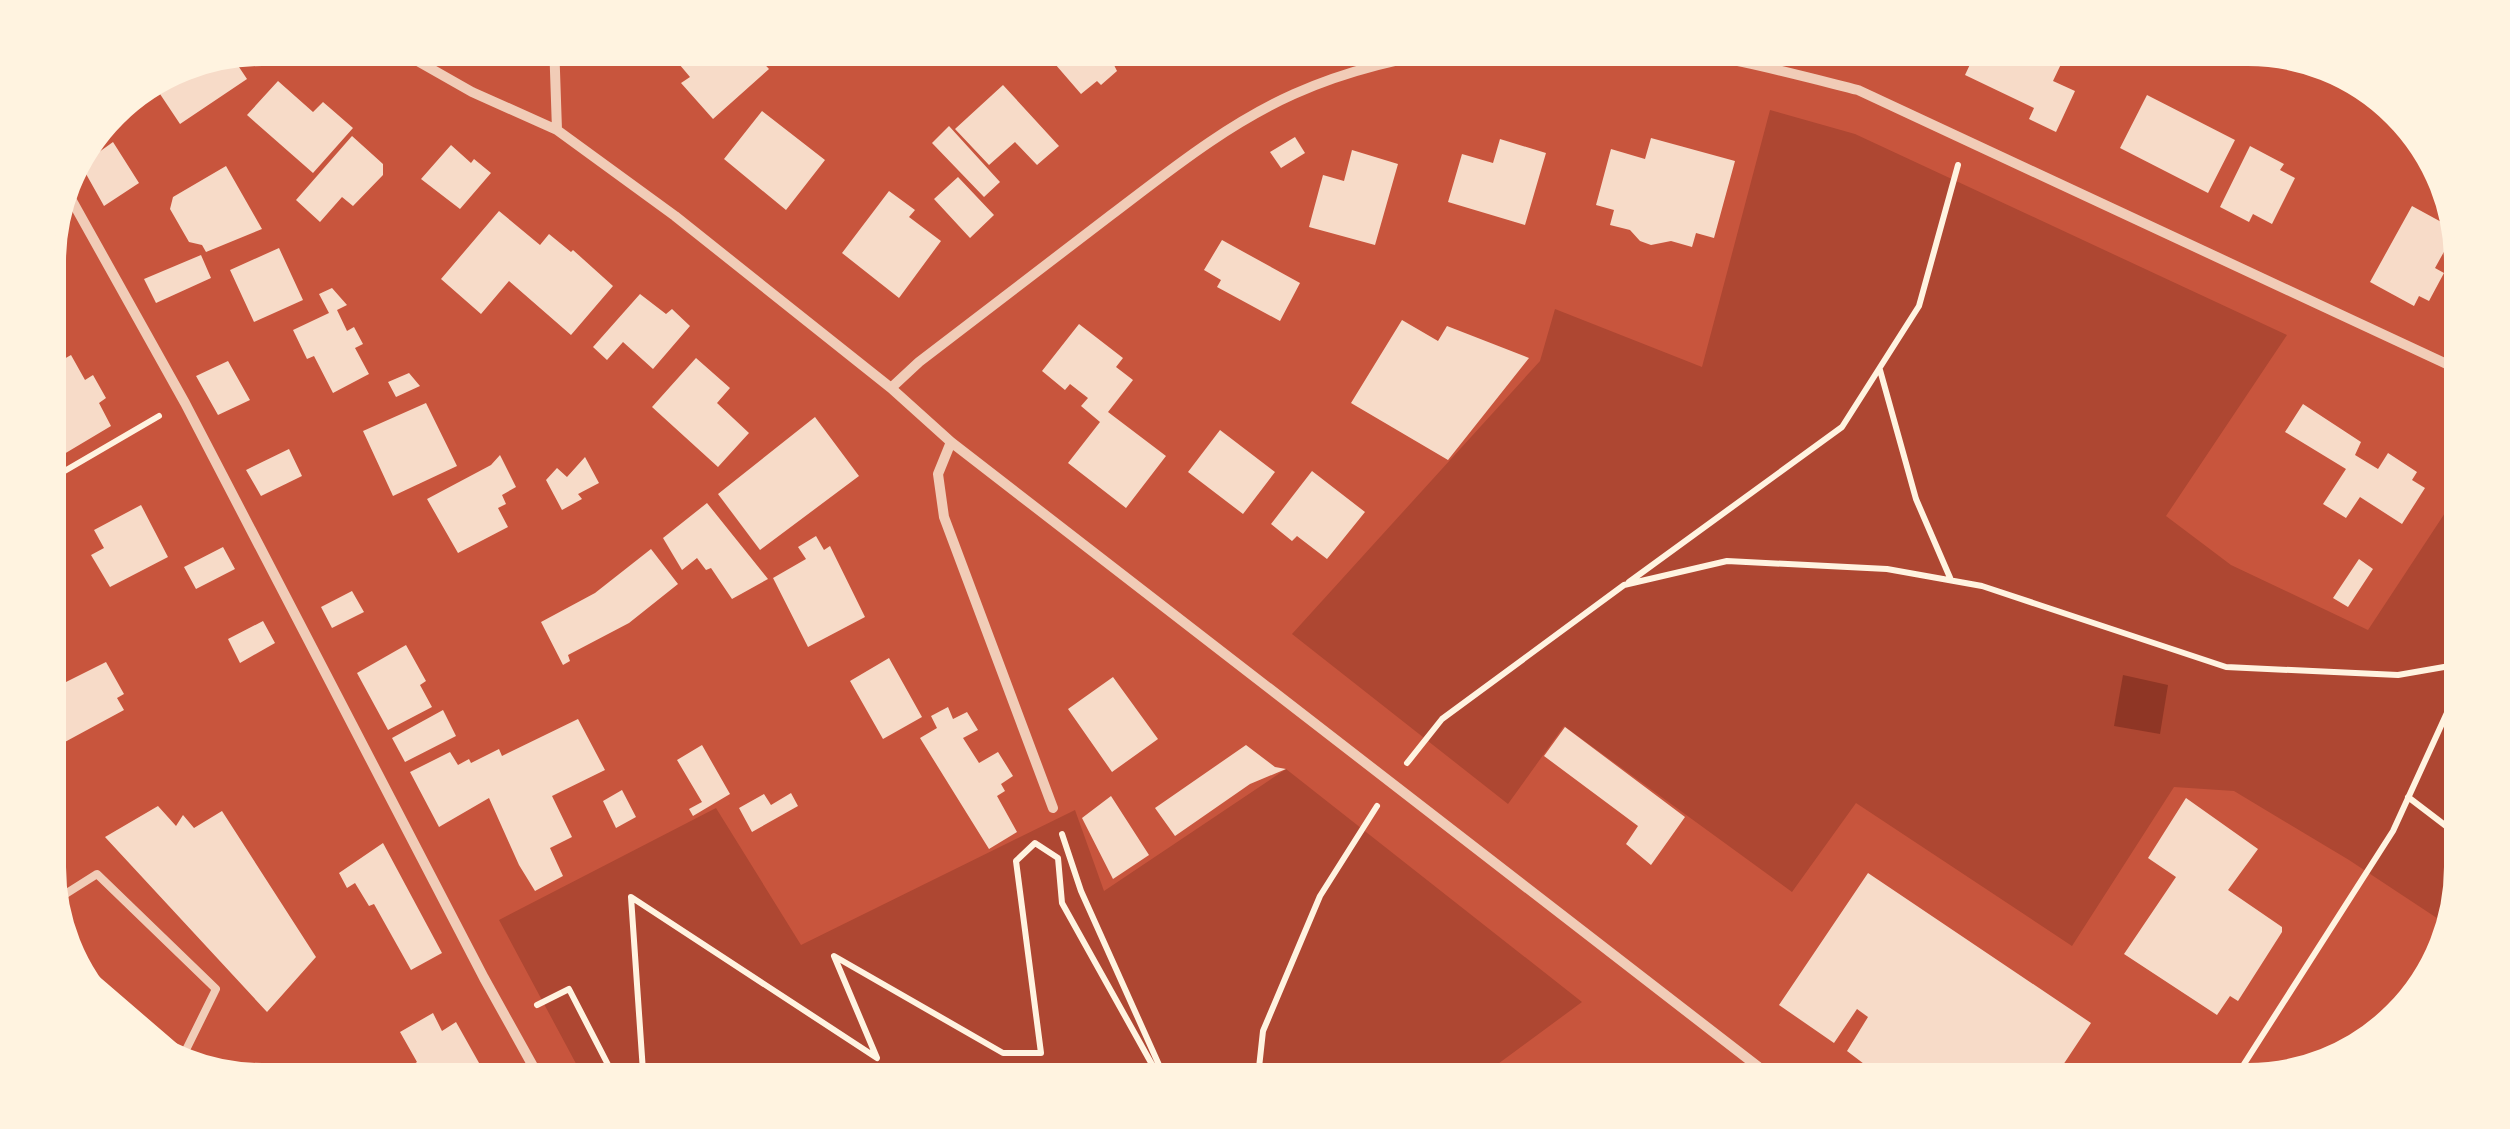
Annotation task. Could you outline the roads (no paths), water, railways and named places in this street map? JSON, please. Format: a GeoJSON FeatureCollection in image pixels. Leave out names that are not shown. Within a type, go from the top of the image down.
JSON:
{"type":"FeatureCollection","features":[{"type":"Feature","properties":{"kind":"main road"},"geometry":{"type":"LineString","coordinates":[[118,1009],[140,1027]]}},
{"type":"Feature","properties":{"kind":"street"},"geometry":{"type":"LineString","coordinates":[[416,60],[472,92],[557,130],[676,216],[891,388],[951,442],[1762,1069]]}},
{"type":"Feature","properties":{"kind":"street"},"geometry":{"type":"LineString","coordinates":[[555,60],[557,130]]}},
{"type":"Feature","properties":{"kind":"street"},"geometry":{"type":"LineString","coordinates":[[891,388],[919,362],[1192,153],[1294,94],[1380,64],[1406,60]]}},
{"type":"Feature","properties":{"kind":"street"},"geometry":{"type":"LineString","coordinates":[[1731,60],[1858,90],[2450,367]]}},
{"type":"Feature","properties":{"kind":"street"},"geometry":{"type":"LineString","coordinates":[[70,200],[184,403],[535,1069]]}},
{"type":"Feature","properties":{"kind":"street"},"geometry":{"type":"LineString","coordinates":[[951,442],[938,474],[944,517],[1053,808]]}},
{"type":"Feature","properties":{"kind":"lane"},"geometry":{"type":"LineString","coordinates":[[62,896],[96,874],[216,989],[190,1056]]}}]}
